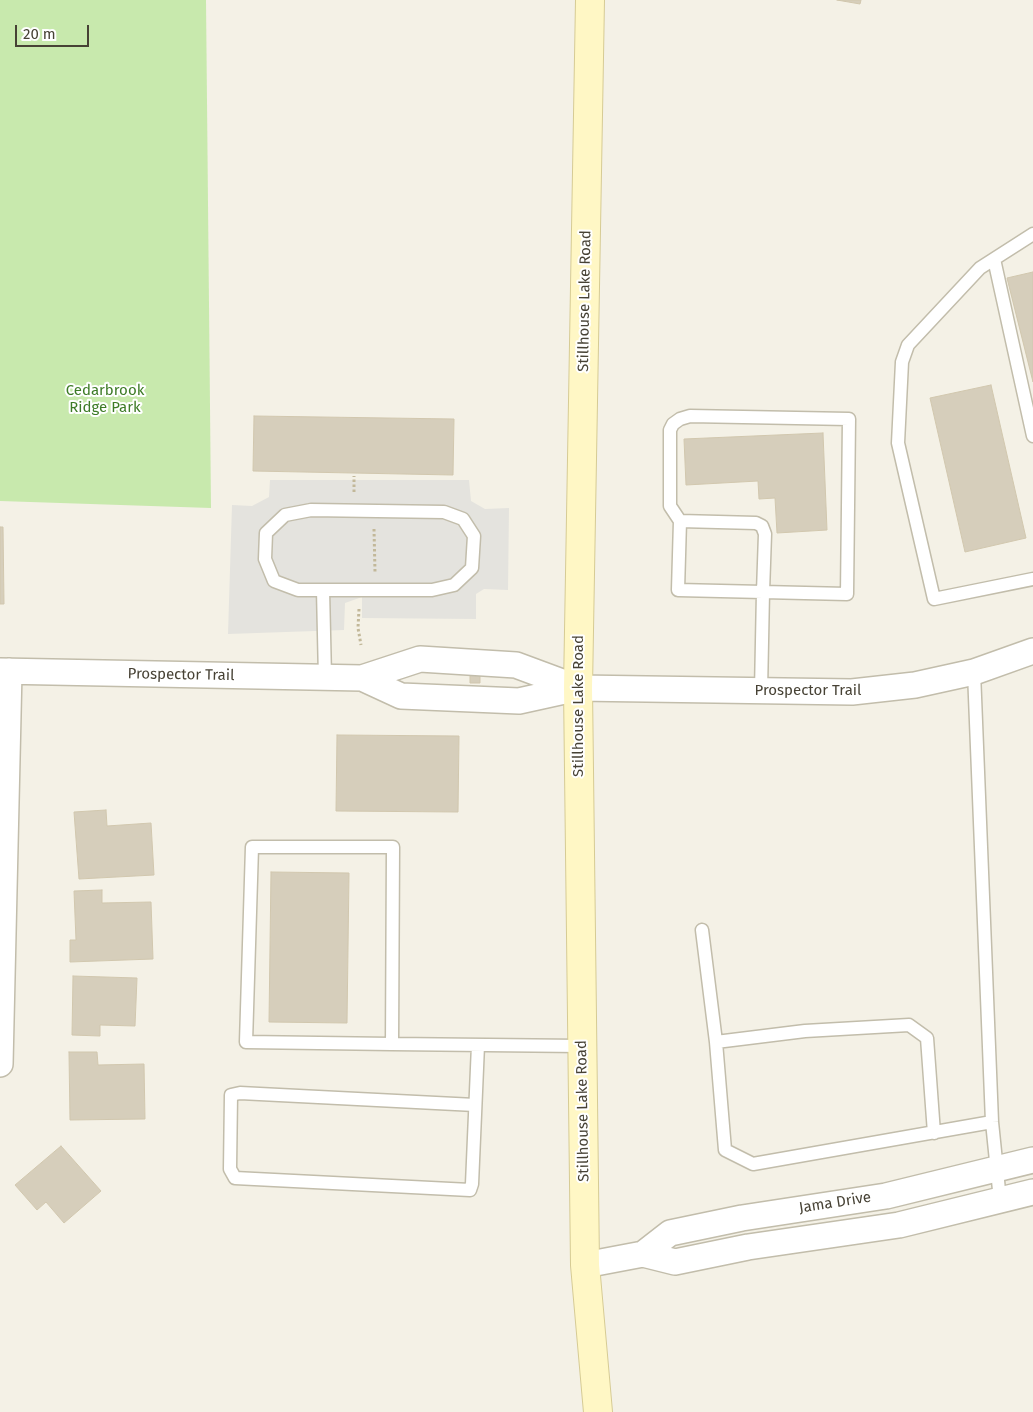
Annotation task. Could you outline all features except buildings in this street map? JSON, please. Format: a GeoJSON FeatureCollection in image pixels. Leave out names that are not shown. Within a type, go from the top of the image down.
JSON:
{"type":"FeatureCollection","features":[{"type":"Feature","properties":{"kind":"main road","name":"Stillhouse Lake Road"},"geometry":{"type":"LineString","coordinates":[[590,0],[578,688],[585,1265],[598,1412]]}},
{"type":"Feature","properties":{"kind":"street","name":"Prospector Trail"},"geometry":{"type":"LineString","coordinates":[[362,678],[401,696],[518,701],[578,688],[852,692],[916,685],[974,672],[1033,651]]}},
{"type":"Feature","properties":{"kind":"street","name":"Prospector Trail"},"geometry":{"type":"LineString","coordinates":[[4,671],[362,678],[420,660],[516,665],[578,688]]}},
{"type":"Feature","properties":{"kind":"street"},"geometry":{"type":"LineString","coordinates":[[0,1064],[4,671]]}},
{"type":"Feature","properties":{"kind":"street","name":"Jama Drive"},"geometry":{"type":"LineString","coordinates":[[643,1254],[670,1233],[742,1218],[886,1196],[1033,1160]]}},
{"type":"Feature","properties":{"kind":"street","name":"Jama Drive"},"geometry":{"type":"LineString","coordinates":[[585,1265],[643,1254],[675,1262],[748,1247],[899,1225],[1033,1192]]}},
{"type":"Feature","properties":{"kind":"lane"},"geometry":{"type":"LineString","coordinates":[[1033,234],[980,268],[908,345],[902,362],[898,443],[934,599],[1033,579]]}},
{"type":"Feature","properties":{"kind":"lane"},"geometry":{"type":"LineString","coordinates":[[994,259],[1033,436]]}},
{"type":"Feature","properties":{"kind":"lane"},"geometry":{"type":"LineString","coordinates":[[690,416],[849,419],[847,594],[764,592],[678,590],[680,521],[670,506],[670,430],[673,424],[680,419],[690,416]]}},
{"type":"Feature","properties":{"kind":"lane"},"geometry":{"type":"LineString","coordinates":[[311,510],[444,512],[463,519],[474,536],[472,568],[454,585],[432,590],[363,590],[298,590],[274,581],[266,559],[266,533],[285,515],[311,510]]}},
{"type":"Feature","properties":{"kind":"lane"},"geometry":{"type":"LineString","coordinates":[[680,521],[756,522],[762,526],[765,534],[761,691]]}},
{"type":"Feature","properties":{"kind":"lane"},"geometry":{"type":"LineString","coordinates":[[323,590],[324,678]]}},
{"type":"Feature","properties":{"kind":"lane"},"geometry":{"type":"LineString","coordinates":[[974,672],[992,1122],[1000,1200]]}},
{"type":"Feature","properties":{"kind":"lane"},"geometry":{"type":"LineString","coordinates":[[392,1044],[393,847],[252,848],[246,1042],[392,1044],[582,1046]]}},
{"type":"Feature","properties":{"kind":"lane"},"geometry":{"type":"LineString","coordinates":[[702,930],[716,1042],[725,1150],[753,1164],[992,1122]]}},
{"type":"Feature","properties":{"kind":"lane"},"geometry":{"type":"LineString","coordinates":[[716,1042],[805,1031],[909,1025],[927,1038],[934,1132]]}},
{"type":"Feature","properties":{"kind":"lane"},"geometry":{"type":"LineString","coordinates":[[476,1105],[240,1093],[230,1095],[230,1169],[235,1178],[470,1190],[472,1184],[476,1105],[478,1045]]}},
{"type":"Feature","properties":{"kind":"path"},"geometry":{"type":"LineString","coordinates":[[354,476],[353,499],[374,528],[375,572],[359,595],[358,628],[362,645]]}},
{"type":"Feature","properties":{"kind":"green space","name":"Cedarbrook Ridge Park"},"geometry":{"type":"Polygon","coordinates":[[[0,0],[206,0],[211,508],[0,501],[0,0]]]}},
{"type":"Feature","properties":{"kind":"shaded area"},"geometry":{"type":"Polygon","coordinates":[[[270,480],[469,480],[471,501],[485,509],[509,508],[508,590],[484,589],[476,594],[476,619],[362,618],[362,597],[345,603],[344,630],[228,634],[232,505],[252,506],[269,497],[270,480]]]}}]}
